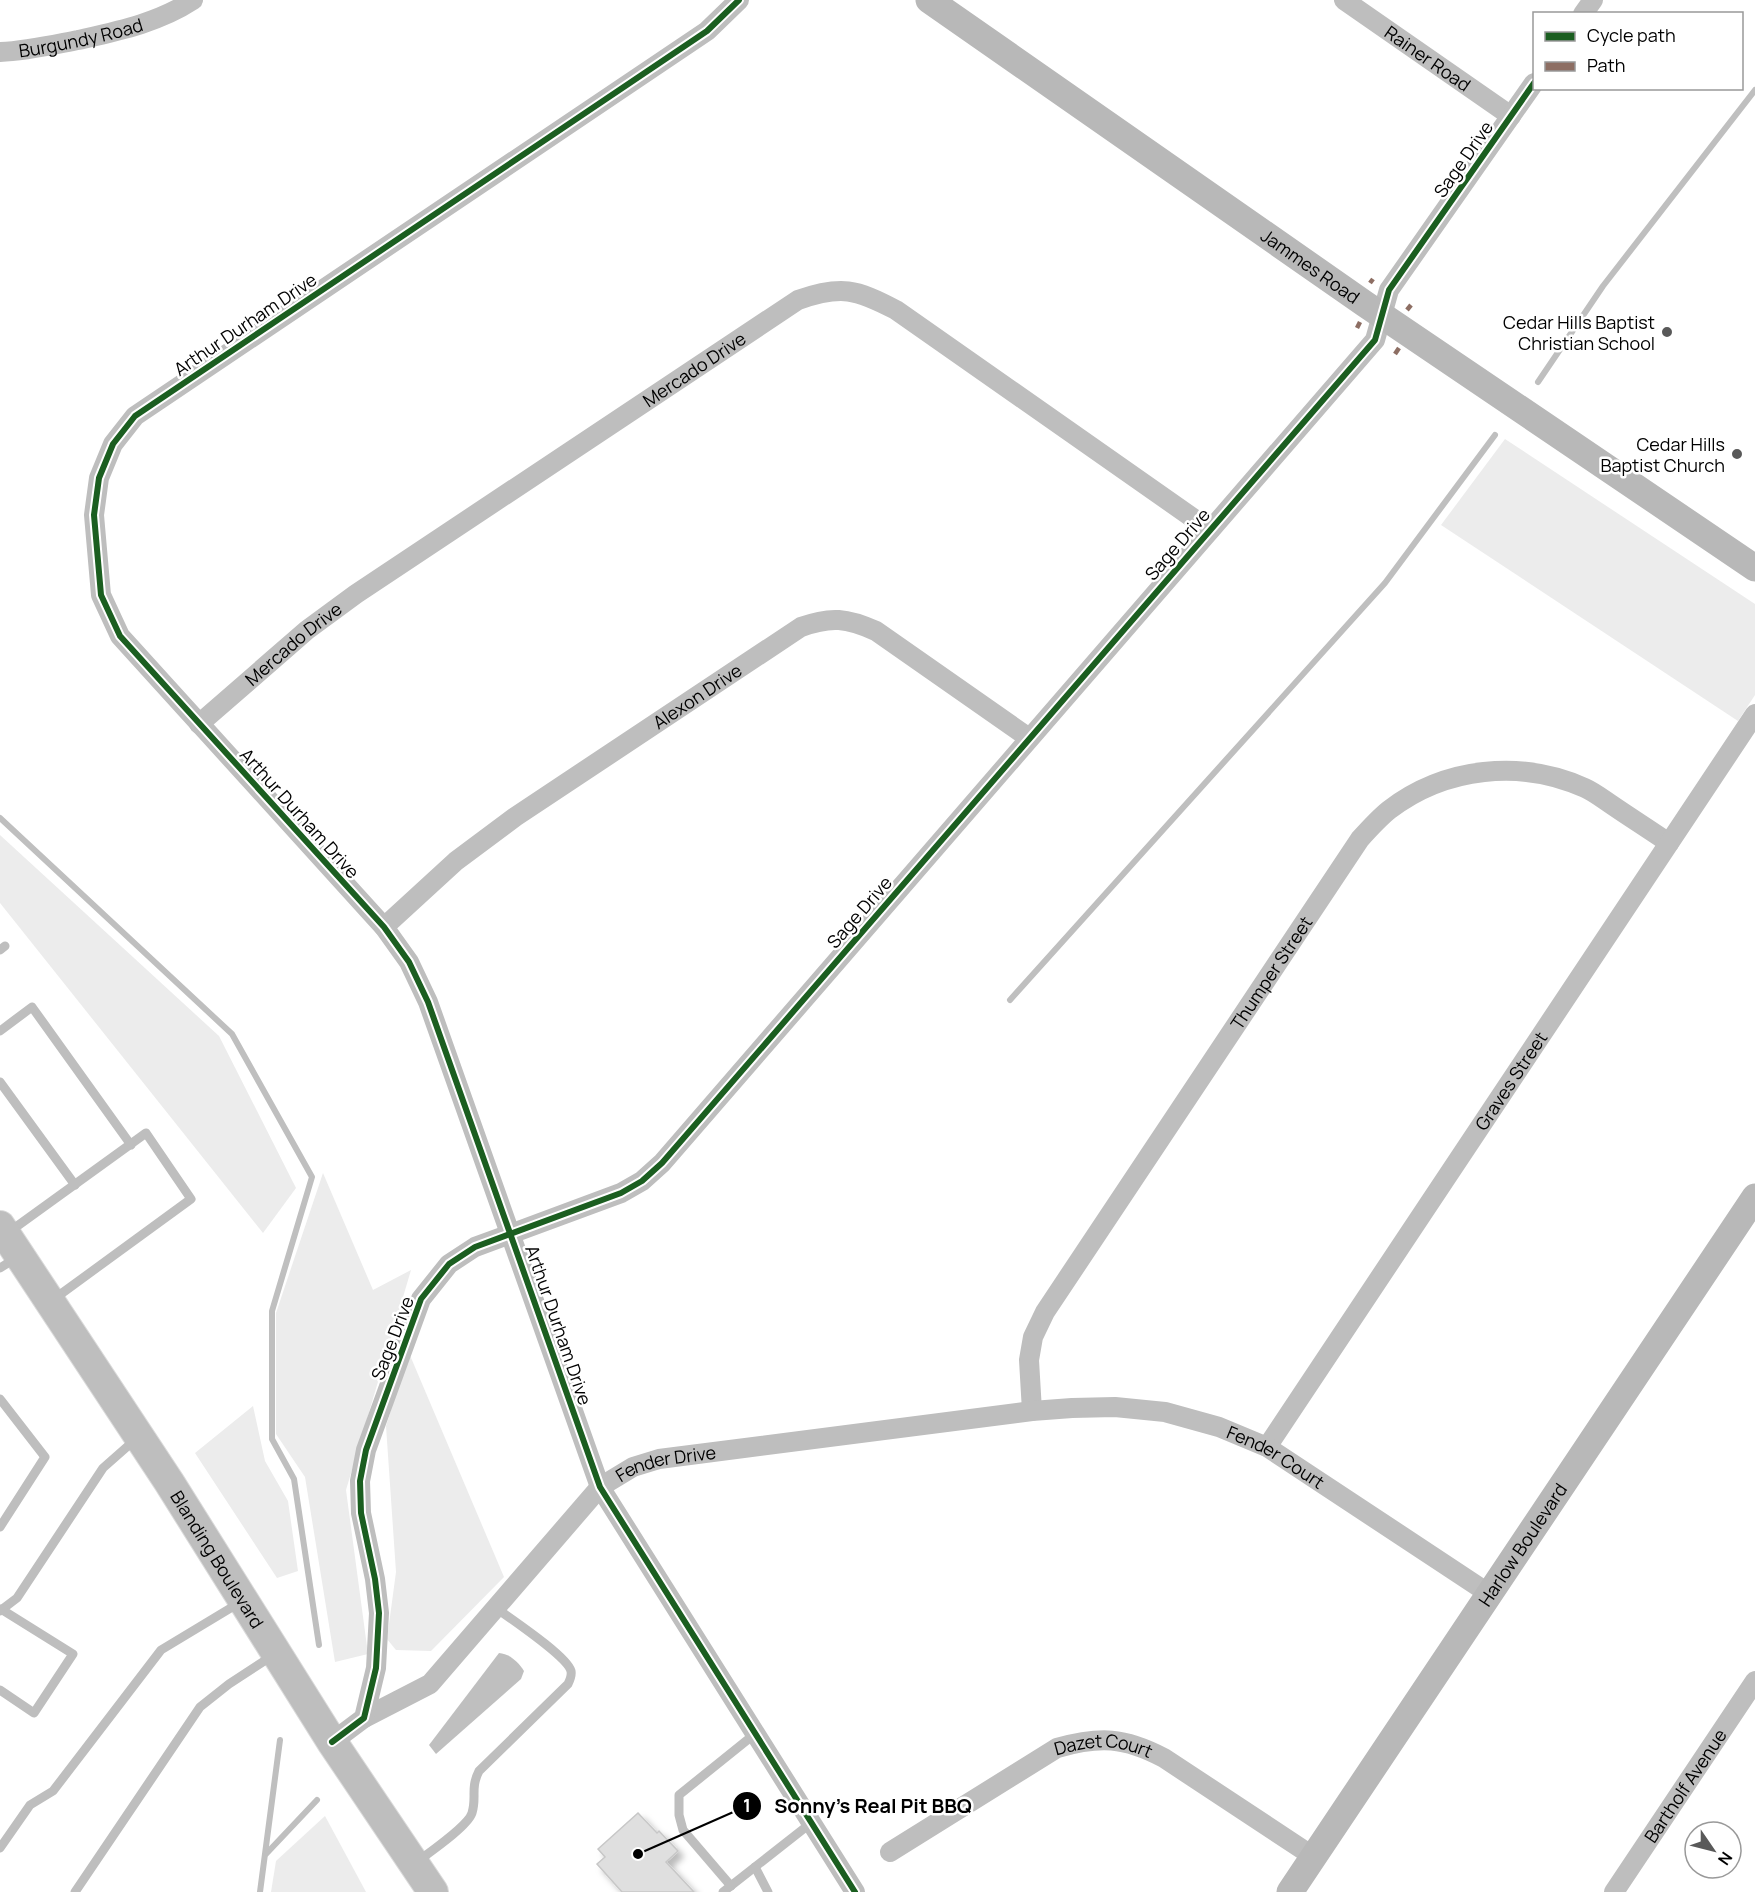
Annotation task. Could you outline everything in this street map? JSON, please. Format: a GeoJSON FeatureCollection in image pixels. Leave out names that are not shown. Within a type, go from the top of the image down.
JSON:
{"type":"FeatureCollection","features":[{"type":"Feature","properties":{"kind":"main road","name":"Blanding Boulevard"},"geometry":{"type":"LineString","coordinates":[[6,1246],[50,1302],[244,1600],[332,1742],[433,1892]]}},
{"type":"Feature","properties":{"kind":"street","name":"Arthur Durham Drive"},"geometry":{"type":"LineString","coordinates":[[739,0],[707,31],[135,416],[113,444],[99,478],[94,515],[101,595],[120,636],[384,927],[409,962],[428,1002],[600,1487],[855,1892]]}},
{"type":"Feature","properties":{"kind":"street","name":"Jammes Road"},"geometry":{"type":"LineString","coordinates":[[928,0],[1382,316],[1755,568]]}},
{"type":"Feature","properties":{"kind":"street","name":"Rainer Road"},"geometry":{"type":"LineString","coordinates":[[1344,0],[1511,116]]}},
{"type":"Feature","properties":{"kind":"street","name":"Burgundy Road"},"geometry":{"type":"LineString","coordinates":[[0,52],[24,51],[136,27],[182,3]]}},
{"type":"Feature","properties":{"kind":"street","name":"Sage Drive"},"geometry":{"type":"LineString","coordinates":[[364,1718],[376,1668],[379,1613],[375,1579],[361,1513],[360,1481],[366,1450],[421,1299],[449,1264],[475,1247],[621,1193],[642,1181],[662,1163],[1375,340],[1389,290],[1533,84]]}},
{"type":"Feature","properties":{"kind":"street","name":"Mercado Drive"},"geometry":{"type":"LineString","coordinates":[[199,724],[307,630],[356,594],[798,300],[822,292],[845,290],[871,297],[896,310],[1210,530]]}},
{"type":"Feature","properties":{"kind":"street","name":"Alexon Drive"},"geometry":{"type":"LineString","coordinates":[[384,927],[456,861],[515,817],[801,627],[822,620],[856,622],[876,631],[1029,738]]}},
{"type":"Feature","properties":{"kind":"street","name":"Graves Street"},"geometry":{"type":"LineString","coordinates":[[1268,1448],[1755,714]]}},
{"type":"Feature","properties":{"kind":"street","name":"Thumper Street"},"geometry":{"type":"LineString","coordinates":[[1032,1411],[1029,1360],[1033,1337],[1045,1312],[1360,839],[1389,810],[1425,788],[1459,776],[1495,770],[1529,771],[1559,778],[1586,789],[1669,843]]}},
{"type":"Feature","properties":{"kind":"street","name":"Harlow Boulevard"},"geometry":{"type":"LineString","coordinates":[[1290,1892],[1491,1595],[1755,1197]]}},
{"type":"Feature","properties":{"kind":"street","name":"Fender Court"},"geometry":{"type":"LineString","coordinates":[[1032,1411],[1115,1407],[1165,1412],[1219,1427],[1268,1448],[1491,1595]]}},
{"type":"Feature","properties":{"kind":"street","name":"Fender Drive"},"geometry":{"type":"LineString","coordinates":[[364,1718],[430,1684],[600,1487],[633,1467],[659,1459],[1032,1411]]}},
{"type":"Feature","properties":{"kind":"street","name":"Bartholf Avenue"},"geometry":{"type":"LineString","coordinates":[[1614,1892],[1755,1681]]}},
{"type":"Feature","properties":{"kind":"street"},"geometry":{"type":"LineString","coordinates":[[332,1742],[364,1718]]}},
{"type":"Feature","properties":{"kind":"street","name":"Dazet Court"},"geometry":{"type":"LineString","coordinates":[[890,1852],[1057,1748],[1084,1741],[1108,1740],[1141,1746],[1164,1758],[1314,1857]]}},
{"type":"Feature","properties":{"kind":"lane"},"geometry":{"type":"LineString","coordinates":[[0,1031],[32,1007],[130,1144]]}},
{"type":"Feature","properties":{"kind":"lane"},"geometry":{"type":"LineString","coordinates":[[0,1082],[75,1185]]}},
{"type":"Feature","properties":{"kind":"lane"},"geometry":{"type":"LineString","coordinates":[[6,1246],[75,1185],[146,1133],[191,1199],[50,1302]]}},
{"type":"Feature","properties":{"kind":"lane"},"geometry":{"type":"LineString","coordinates":[[0,1399],[45,1457],[0,1527]]}},
{"type":"Feature","properties":{"kind":"lane"},"geometry":{"type":"LineString","coordinates":[[0,1690],[34,1713],[73,1654],[1,1610],[17,1598],[103,1468],[139,1437]]}},
{"type":"Feature","properties":{"kind":"lane"},"geometry":{"type":"LineString","coordinates":[[0,1848],[30,1805],[53,1791],[161,1650],[244,1600]]}},
{"type":"Feature","properties":{"kind":"lane"},"geometry":{"type":"LineString","coordinates":[[414,1864],[470,1818],[474,1801],[474,1781],[479,1771],[568,1684],[572,1676],[571,1669],[558,1654],[496,1608]]}},
{"type":"Feature","properties":{"kind":"lane"},"geometry":{"type":"LineString","coordinates":[[75,1892],[200,1707],[229,1684],[277,1653]]}},
{"type":"Feature","properties":{"kind":"lane"},"geometry":{"type":"LineString","coordinates":[[756,1733],[679,1795],[679,1815],[683,1830],[727,1889],[811,1823]]}},
{"type":"Feature","properties":{"kind":"lane"},"geometry":{"type":"LineString","coordinates":[[755,1867],[768,1892]]}},
{"type":"Feature","properties":{"kind":"shaded area"},"geometry":{"type":"Polygon","coordinates":[[[1505,439],[1755,604],[1755,695],[1738,721],[1441,525],[1505,439]]]}},
{"type":"Feature","properties":{"kind":"shaded area"},"geometry":{"type":"Polygon","coordinates":[[[0,835],[219,1036],[296,1188],[263,1233],[0,903],[0,835]]]}},
{"type":"Feature","properties":{"kind":"shaded area"},"geometry":{"type":"Polygon","coordinates":[[[323,1173],[373,1290],[411,1270],[346,1490],[368,1654],[335,1662],[305,1477],[276,1434],[276,1313],[323,1173]]]}},
{"type":"Feature","properties":{"kind":"shaded area"},"geometry":{"type":"Polygon","coordinates":[[[409,1353],[504,1577],[431,1651],[396,1650],[387,1639],[396,1572],[386,1426],[409,1353]]]}},
{"type":"Feature","properties":{"kind":"shaded area"},"geometry":{"type":"Polygon","coordinates":[[[253,1406],[265,1461],[288,1501],[298,1571],[277,1578],[195,1453],[253,1406]]]}},
{"type":"Feature","properties":{"kind":"shaded area"},"geometry":{"type":"Polygon","coordinates":[[[499,1653],[510,1657],[519,1665],[524,1671],[521,1679],[436,1754],[429,1745],[499,1653]]]}},
{"type":"Feature","properties":{"kind":"shaded area"},"geometry":{"type":"Polygon","coordinates":[[[325,1816],[366,1892],[271,1892],[276,1861],[325,1816]]]}},
{"type":"Feature","properties":{"kind":"building"},"geometry":{"type":"Polygon","coordinates":[[[638,1813],[678,1851],[666,1862],[694,1892],[622,1892],[597,1864],[605,1857],[598,1849],[638,1813]]]}},
{"type":"Feature","properties":{"kind":"waterway"},"geometry":{"type":"LineString","coordinates":[[1538,382],[1603,286],[1755,90]]}},
{"type":"Feature","properties":{"kind":"waterway"},"geometry":{"type":"LineString","coordinates":[[1010,1000],[1385,583],[1495,435]]}},
{"type":"Feature","properties":{"kind":"waterway"},"geometry":{"type":"LineString","coordinates":[[0,818],[232,1034],[312,1177],[272,1311],[272,1439],[294,1479],[319,1645]]}},
{"type":"Feature","properties":{"kind":"waterway"},"geometry":{"type":"LineString","coordinates":[[260,1892],[280,1740]]}},
{"type":"Feature","properties":{"kind":"waterway"},"geometry":{"type":"LineString","coordinates":[[266,1854],[317,1800]]}},
{"type":"Feature","properties":{"kind":"marked path"},"geometry":{"type":"LineString","coordinates":[[1370,283],[1373,279]]}},
{"type":"Feature","properties":{"kind":"marked path"},"geometry":{"type":"LineString","coordinates":[[1407,310],[1411,305]]}},
{"type":"Feature","properties":{"kind":"marked path"},"geometry":{"type":"LineString","coordinates":[[1357,328],[1360,322]]}},
{"type":"Feature","properties":{"kind":"marked path"},"geometry":{"type":"LineString","coordinates":[[1395,354],[1399,348]]}},
{"type":"Feature","properties":{"kind":"cycle path"},"geometry":{"type":"LineString","coordinates":[[739,0],[707,31],[135,416],[113,444],[99,478],[94,515],[101,595],[120,636],[384,927],[409,962],[428,1002],[600,1487],[855,1892]]}},
{"type":"Feature","properties":{"kind":"cycle path"},"geometry":{"type":"LineString","coordinates":[[332,1742],[364,1718],[376,1668],[379,1613],[375,1579],[361,1513],[360,1481],[366,1450],[421,1299],[449,1264],[475,1247],[621,1193],[642,1181],[662,1163],[1375,340],[1389,290],[1533,84]]}},
{"type":"Feature","properties":{"kind":"place","name":"Cedar Hills Baptist Christian School"},"geometry":{"type":"Point","coordinates":[1667,332]}},
{"type":"Feature","properties":{"kind":"place","name":"Cedar Hills Baptist Church"},"geometry":{"type":"Point","coordinates":[1737,454]}},
{"type":"Feature","properties":{"kind":"place","name":"Sonny's Real Pit BBQ"},"geometry":{"type":"Point","coordinates":[638,1854]}}]}
